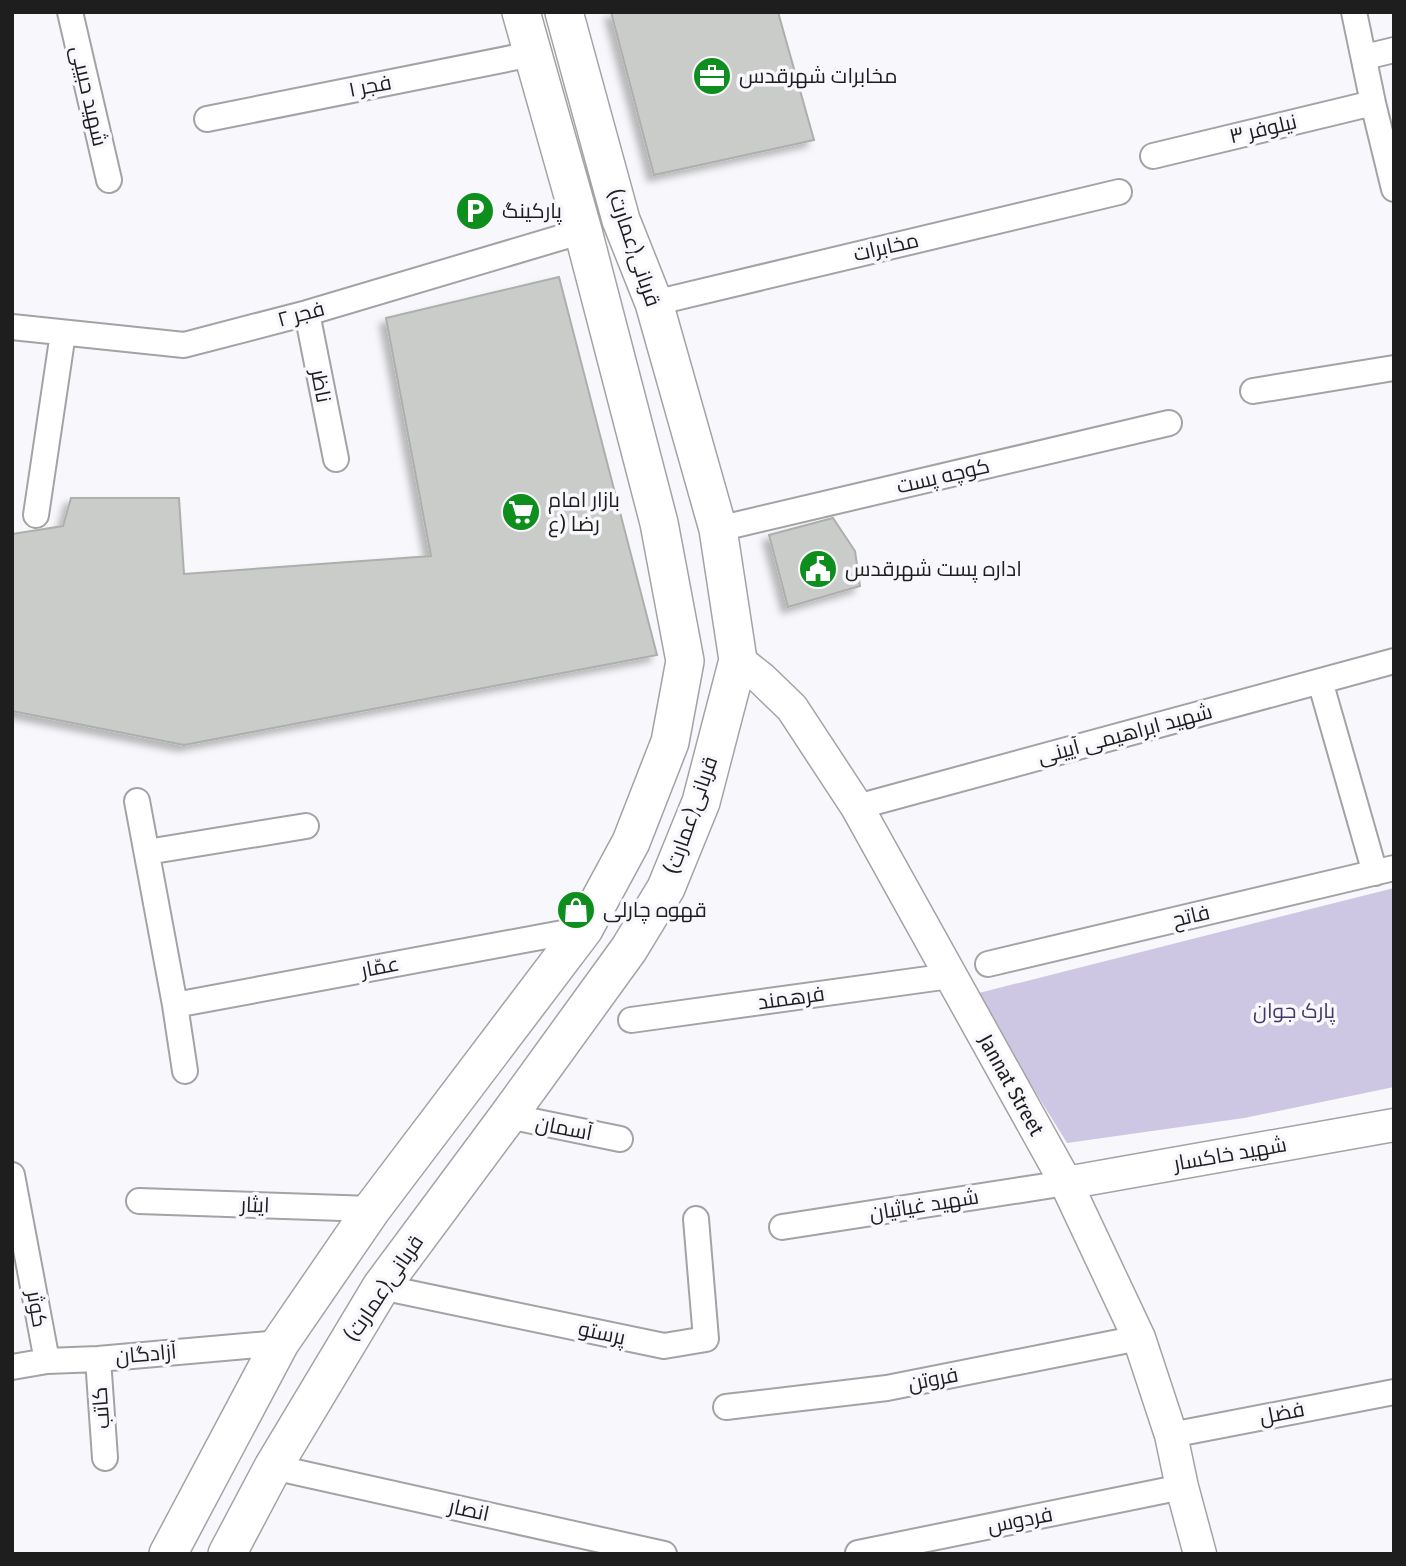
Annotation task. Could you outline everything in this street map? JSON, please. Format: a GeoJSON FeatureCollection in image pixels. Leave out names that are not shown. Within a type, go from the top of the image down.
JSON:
{"type":"FeatureCollection","features":[{"type":"Feature","properties":{"kind":"main road","name":"(عمارت)قربانی"},"geometry":{"type":"LineString","coordinates":[[168,1554],[280,1343],[372,1209],[584,929],[631,842],[670,742],[685,661],[659,523],[583,231],[522,12]]}},
{"type":"Feature","properties":{"kind":"main road","name":"(عمارت)قربانی"},"geometry":{"type":"LineString","coordinates":[[227,1554],[273,1467],[381,1287],[629,948],[666,888],[701,802],[738,660],[718,529],[653,303],[621,220],[564,12]]}},
{"type":"Feature","properties":{"kind":"main road"},"geometry":{"type":"LineString","coordinates":[[583,231],[621,220]]}},
{"type":"Feature","properties":{"kind":"main road"},"geometry":{"type":"LineString","coordinates":[[685,661],[738,660]]}},
{"type":"Feature","properties":{"kind":"street","name":"شهید حبیبی"},"geometry":{"type":"LineString","coordinates":[[70,12],[109,180]]}},
{"type":"Feature","properties":{"kind":"street"},"geometry":{"type":"LineString","coordinates":[[1354,12],[1394,189]]}},
{"type":"Feature","properties":{"kind":"street"},"geometry":{"type":"LineString","coordinates":[[1364,57],[1394,50]]}},
{"type":"Feature","properties":{"kind":"street","name":"فجر ۱"},"geometry":{"type":"LineString","coordinates":[[207,119],[532,54]]}},
{"type":"Feature","properties":{"kind":"street","name":"نیلوفر ۳"},"geometry":{"type":"LineString","coordinates":[[1153,156],[1373,103]]}},
{"type":"Feature","properties":{"kind":"street","name":"مخابرات"},"geometry":{"type":"LineString","coordinates":[[653,303],[1119,192]]}},
{"type":"Feature","properties":{"kind":"street","name":"فجر ۲"},"geometry":{"type":"LineString","coordinates":[[12,327],[184,345],[307,313],[583,231]]}},
{"type":"Feature","properties":{"kind":"street","name":"ناظر"},"geometry":{"type":"LineString","coordinates":[[307,313],[336,459]]}},
{"type":"Feature","properties":{"kind":"street"},"geometry":{"type":"LineString","coordinates":[[36,516],[63,333]]}},
{"type":"Feature","properties":{"kind":"street"},"geometry":{"type":"LineString","coordinates":[[1253,391],[1394,368]]}},
{"type":"Feature","properties":{"kind":"street","name":"کوچه پست"},"geometry":{"type":"LineString","coordinates":[[718,529],[1169,422]]}},
{"type":"Feature","properties":{"kind":"street","name":"Jannat Street"},"geometry":{"type":"LineString","coordinates":[[738,660],[792,708],[857,807],[1066,1183],[1139,1338],[1171,1435],[1200,1554]]}},
{"type":"Feature","properties":{"kind":"street","name":"شهید ابراهیمی آیینی"},"geometry":{"type":"LineString","coordinates":[[857,807],[1394,661]]}},
{"type":"Feature","properties":{"kind":"street"},"geometry":{"type":"LineString","coordinates":[[1320,681],[1384,871]]}},
{"type":"Feature","properties":{"kind":"street"},"geometry":{"type":"LineString","coordinates":[[137,801],[185,1071]]}},
{"type":"Feature","properties":{"kind":"street"},"geometry":{"type":"LineString","coordinates":[[147,852],[306,826]]}},
{"type":"Feature","properties":{"kind":"street","name":"فاتح"},"geometry":{"type":"LineString","coordinates":[[988,964],[1384,871]]}},
{"type":"Feature","properties":{"kind":"street","name":"عمّار"},"geometry":{"type":"LineString","coordinates":[[175,1005],[584,929]]}},
{"type":"Feature","properties":{"kind":"street","name":"فرهمند"},"geometry":{"type":"LineString","coordinates":[[631,1020],[950,976]]}},
{"type":"Feature","properties":{"kind":"street","name":"آسمان"},"geometry":{"type":"LineString","coordinates":[[508,1116],[620,1139]]}},
{"type":"Feature","properties":{"kind":"street","name":"شهید خاکسار"},"geometry":{"type":"LineString","coordinates":[[1066,1183],[1394,1125]]}},
{"type":"Feature","properties":{"kind":"street","name":"کوثر"},"geometry":{"type":"LineString","coordinates":[[12,1175],[47,1361]]}},
{"type":"Feature","properties":{"kind":"street","name":"شهید غیاثیان"},"geometry":{"type":"LineString","coordinates":[[782,1227],[1066,1183]]}},
{"type":"Feature","properties":{"kind":"street","name":"ایثار"},"geometry":{"type":"LineString","coordinates":[[139,1201],[372,1209]]}},
{"type":"Feature","properties":{"kind":"street","name":"پرستو"},"geometry":{"type":"LineString","coordinates":[[381,1287],[664,1346],[706,1339],[696,1219]]}},
{"type":"Feature","properties":{"kind":"street","name":"فروتن"},"geometry":{"type":"LineString","coordinates":[[726,1407],[887,1388],[1139,1338]]}},
{"type":"Feature","properties":{"kind":"street","name":"آزادگان"},"geometry":{"type":"LineString","coordinates":[[12,1367],[47,1361],[280,1343]]}},
{"type":"Feature","properties":{"kind":"street","name":"کاتب"},"geometry":{"type":"LineString","coordinates":[[98,1359],[105,1458]]}},
{"type":"Feature","properties":{"kind":"street","name":"فضل"},"geometry":{"type":"LineString","coordinates":[[1171,1435],[1394,1392]]}},
{"type":"Feature","properties":{"kind":"street","name":"انصار"},"geometry":{"type":"LineString","coordinates":[[273,1467],[664,1554]]}},
{"type":"Feature","properties":{"kind":"street","name":"فردوس"},"geometry":{"type":"LineString","coordinates":[[858,1553],[1182,1488]]}},
{"type":"Feature","properties":{"kind":"green space","name":"پارک جوان"},"geometry":{"type":"Polygon","coordinates":[[[1394,888],[1394,1087],[1244,1118],[1067,1143],[975,994],[1394,888]]]}},
{"type":"Feature","properties":{"kind":"building","name":"مخابرات شهرقدس"},"geometry":{"type":"Polygon","coordinates":[[[611,12],[778,12],[814,140],[654,175],[611,12]]]}},
{"type":"Feature","properties":{"kind":"building","name":"بازار امام رضا (ع"},"geometry":{"type":"Polygon","coordinates":[[[559,277],[657,655],[184,745],[12,711],[12,534],[63,526],[71,498],[179,498],[184,574],[431,556],[386,318],[559,277]]]}},
{"type":"Feature","properties":{"kind":"building","name":"اداره پست شهرقدس"},"geometry":{"type":"Polygon","coordinates":[[[833,518],[855,551],[860,586],[788,607],[769,535],[833,518]]]}},
{"type":"Feature","properties":{"kind":"place","name":"مخابرات شهرقدس"},"geometry":{"type":"Point","coordinates":[712,76]}},
{"type":"Feature","properties":{"kind":"place","name":"پارکینگ"},"geometry":{"type":"Point","coordinates":[475,211]}},
{"type":"Feature","properties":{"kind":"place","name":"بازار امام رضا (ع"},"geometry":{"type":"Point","coordinates":[521,512]}},
{"type":"Feature","properties":{"kind":"place","name":"اداره پست شهرقدس"},"geometry":{"type":"Point","coordinates":[818,569]}},
{"type":"Feature","properties":{"kind":"place","name":"قهوه چارلی"},"geometry":{"type":"Point","coordinates":[576,910]}}]}
